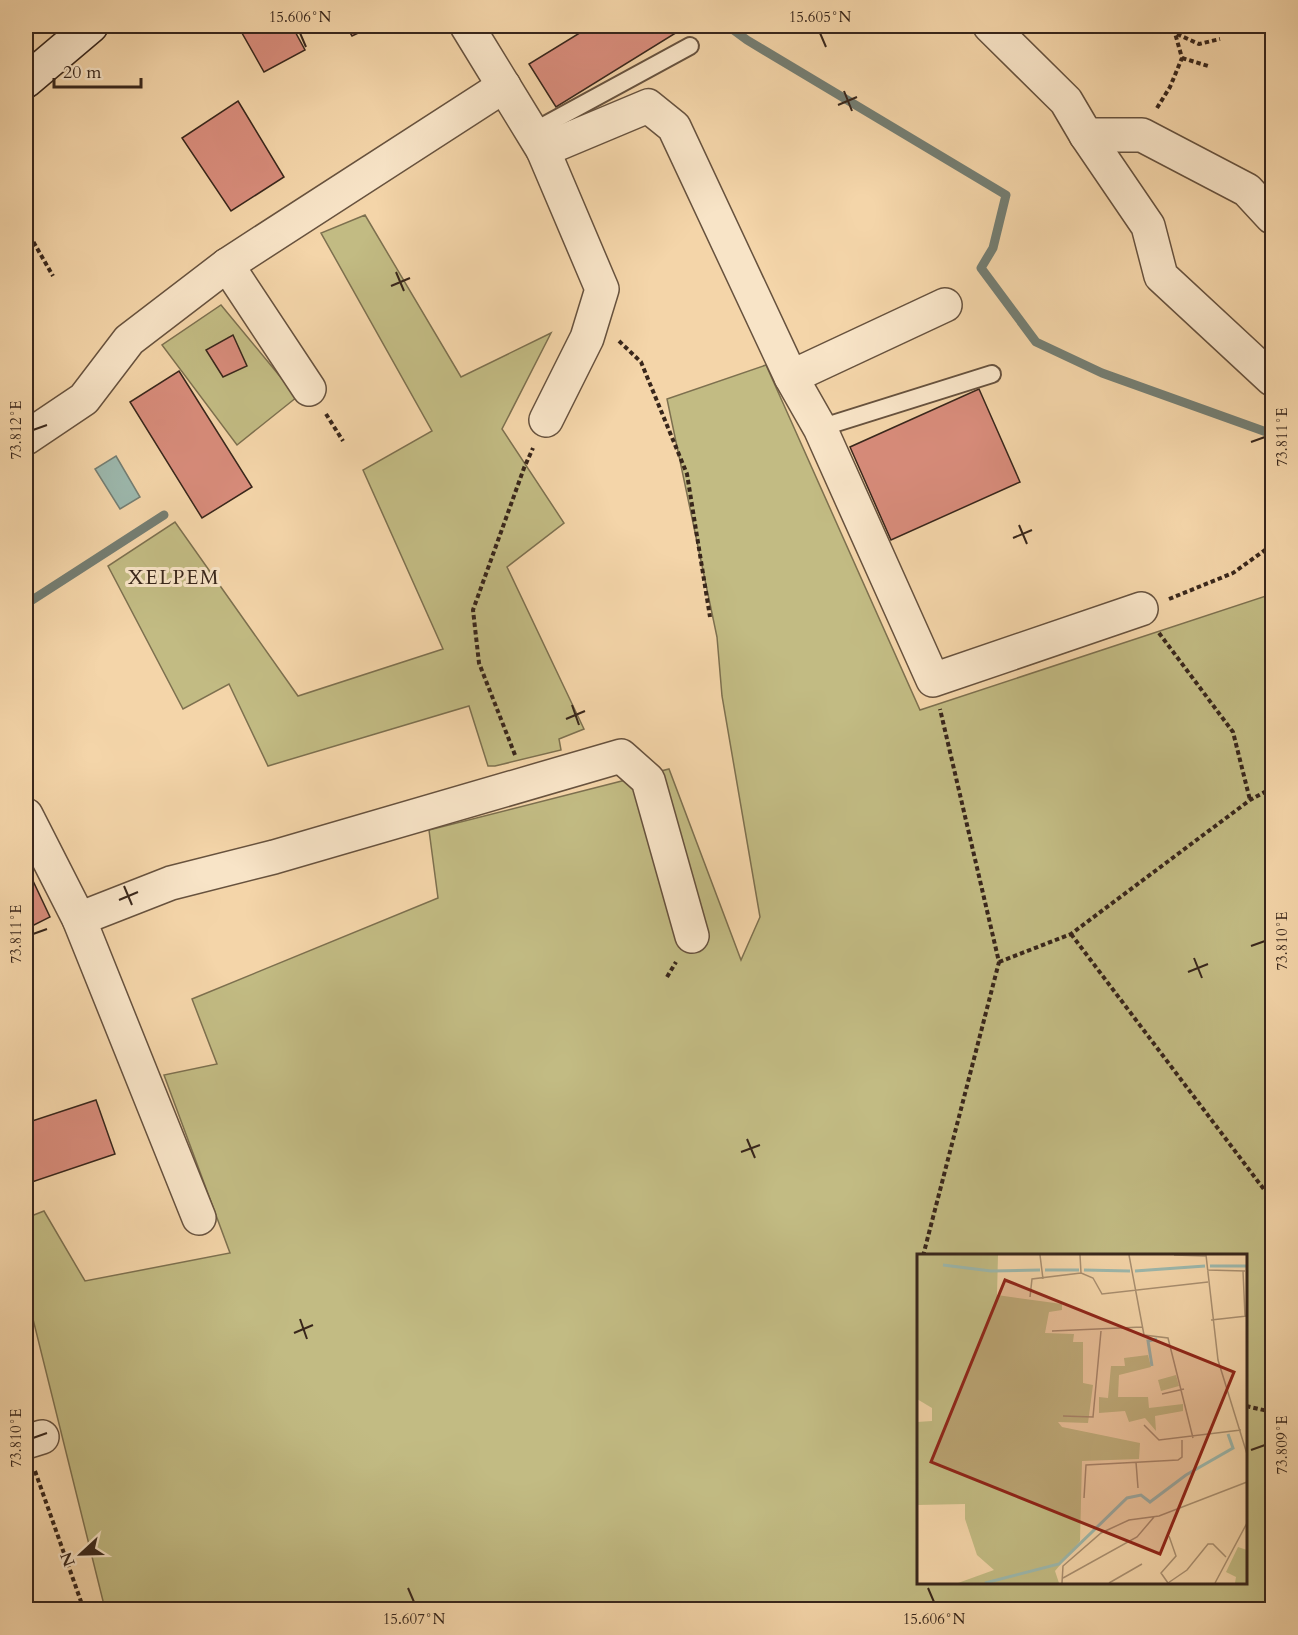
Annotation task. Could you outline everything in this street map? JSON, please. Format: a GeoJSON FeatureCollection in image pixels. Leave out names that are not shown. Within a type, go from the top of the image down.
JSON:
{"type":"FeatureCollection","features":[{"type":"Feature","properties":{"kind":"street"},"geometry":{"type":"LineString","coordinates":[[26,81],[91,26]]}},
{"type":"Feature","properties":{"kind":"street"},"geometry":{"type":"LineString","coordinates":[[467,26],[538,141],[602,289],[587,338],[546,420]]}},
{"type":"Feature","properties":{"kind":"street"},"geometry":{"type":"LineString","coordinates":[[990,26],[1066,101],[1086,135],[1148,226],[1161,276],[1272,379]]}},
{"type":"Feature","properties":{"kind":"street"},"geometry":{"type":"LineString","coordinates":[[26,438],[84,399],[129,340],[227,265],[504,86]]}},
{"type":"Feature","properties":{"kind":"street"},"geometry":{"type":"LineString","coordinates":[[538,141],[648,106],[674,127],[791,377],[820,428],[933,680],[1142,609]]}},
{"type":"Feature","properties":{"kind":"street"},"geometry":{"type":"LineString","coordinates":[[1086,135],[1142,135],[1247,190],[1272,217]]}},
{"type":"Feature","properties":{"kind":"street"},"geometry":{"type":"LineString","coordinates":[[227,265],[309,388]]}},
{"type":"Feature","properties":{"kind":"street"},"geometry":{"type":"LineString","coordinates":[[791,377],[945,305]]}},
{"type":"Feature","properties":{"kind":"street"},"geometry":{"type":"LineString","coordinates":[[79,919],[171,883],[274,857],[621,756],[648,780],[692,936]]}},
{"type":"Feature","properties":{"kind":"street"},"geometry":{"type":"LineString","coordinates":[[27,824],[79,919],[199,1218]]}},
{"type":"Feature","properties":{"kind":"lane"},"geometry":{"type":"LineString","coordinates":[[538,141],[690,46]]}},
{"type":"Feature","properties":{"kind":"lane"},"geometry":{"type":"LineString","coordinates":[[820,428],[992,374]]}},
{"type":"Feature","properties":{"kind":"path"},"geometry":{"type":"LineString","coordinates":[[1170,87],[1182,58],[1173,26]]}},
{"type":"Feature","properties":{"kind":"path"},"geometry":{"type":"LineString","coordinates":[[1176,34],[1199,44],[1220,39]]}},
{"type":"Feature","properties":{"kind":"path"},"geometry":{"type":"LineString","coordinates":[[1182,58],[1208,66]]}},
{"type":"Feature","properties":{"kind":"path"},"geometry":{"type":"LineString","coordinates":[[26,229],[52,276]]}},
{"type":"Feature","properties":{"kind":"path"},"geometry":{"type":"LineString","coordinates":[[594,317],[641,362],[687,474],[710,617]]}},
{"type":"Feature","properties":{"kind":"path"},"geometry":{"type":"LineString","coordinates":[[526,784],[479,663],[473,610],[524,468],[546,420]]}},
{"type":"Feature","properties":{"kind":"path"},"geometry":{"type":"LineString","coordinates":[[1250,800],[1233,732],[1142,609],[1233,573],[1272,545]]}},
{"type":"Feature","properties":{"kind":"path"},"geometry":{"type":"LineString","coordinates":[[924,1254],[999,962],[933,680]]}},
{"type":"Feature","properties":{"kind":"path"},"geometry":{"type":"LineString","coordinates":[[999,962],[1071,933],[1250,800],[1272,788]]}},
{"type":"Feature","properties":{"kind":"path"},"geometry":{"type":"LineString","coordinates":[[1071,933],[1272,1200]]}},
{"type":"Feature","properties":{"kind":"path"},"geometry":{"type":"LineString","coordinates":[[1247,1406],[1272,1412]]}},
{"type":"Feature","properties":{"kind":"path"},"geometry":{"type":"LineString","coordinates":[[34,1448],[84,1610]]}},
{"type":"Feature","properties":{"kind":"shaded area"},"geometry":{"type":"Polygon","coordinates":[[[365,215],[461,377],[551,333],[502,429],[564,523],[507,567],[584,729],[559,739],[561,750],[488,766],[469,706],[268,766],[229,684],[183,709],[108,566],[175,522],[298,696],[443,649],[363,470],[432,431],[321,233],[365,215]]]}},
{"type":"Feature","properties":{"kind":"shaded area"},"geometry":{"type":"Polygon","coordinates":[[[221,305],[297,397],[237,445],[162,345],[221,305]]]}},
{"type":"Feature","properties":{"kind":"shaded area"},"geometry":{"type":"Polygon","coordinates":[[[766,365],[920,710],[1272,594],[1272,1609],[105,1609],[26,1291],[26,1218],[44,1211],[85,1281],[230,1253],[164,1075],[217,1064],[192,999],[438,898],[429,830],[669,769],[741,960],[760,917],[722,696],[717,637],[667,399],[766,365]]]}},
{"type":"Feature","properties":{"kind":"shaded area"},"geometry":{"type":"Polygon","coordinates":[[[116,456],[140,497],[120,509],[95,469],[116,456]]]}},
{"type":"Feature","properties":{"kind":"building"},"geometry":{"type":"Polygon","coordinates":[[[238,26],[292,26],[305,50],[264,72],[238,26]]]}},
{"type":"Feature","properties":{"kind":"building"},"geometry":{"type":"Polygon","coordinates":[[[346,26],[373,26],[352,36],[346,26]]]}},
{"type":"Feature","properties":{"kind":"building"},"geometry":{"type":"Polygon","coordinates":[[[591,26],[687,26],[556,107],[529,64],[591,26]]]}},
{"type":"Feature","properties":{"kind":"building"},"geometry":{"type":"Polygon","coordinates":[[[238,101],[284,177],[231,211],[182,138],[238,101]]]}},
{"type":"Feature","properties":{"kind":"building"},"geometry":{"type":"Polygon","coordinates":[[[233,335],[247,366],[223,377],[206,350],[233,335]]]}},
{"type":"Feature","properties":{"kind":"building"},"geometry":{"type":"Polygon","coordinates":[[[179,371],[252,487],[202,518],[130,402],[179,371]]]}},
{"type":"Feature","properties":{"kind":"building"},"geometry":{"type":"Polygon","coordinates":[[[979,389],[1020,482],[891,540],[850,447],[979,389]]]}},
{"type":"Feature","properties":{"kind":"building"},"geometry":{"type":"Polygon","coordinates":[[[26,866],[50,917],[26,929],[26,866]]]}},
{"type":"Feature","properties":{"kind":"building"},"geometry":{"type":"Polygon","coordinates":[[[96,1100],[115,1154],[26,1184],[26,1123],[96,1100]]]}},
{"type":"Feature","properties":{"kind":"waterway"},"geometry":{"type":"LineString","coordinates":[[728,26],[747,40],[1006,195],[993,248],[981,268],[1036,342],[1102,373],[1272,434]]}},
{"type":"Feature","properties":{"kind":"waterway"},"geometry":{"type":"LineString","coordinates":[[26,604],[164,515]]}},
{"type":"Feature","properties":{"kind":"district","name":"XELPEM"},"geometry":{"type":"Point","coordinates":[174,577]}}]}
